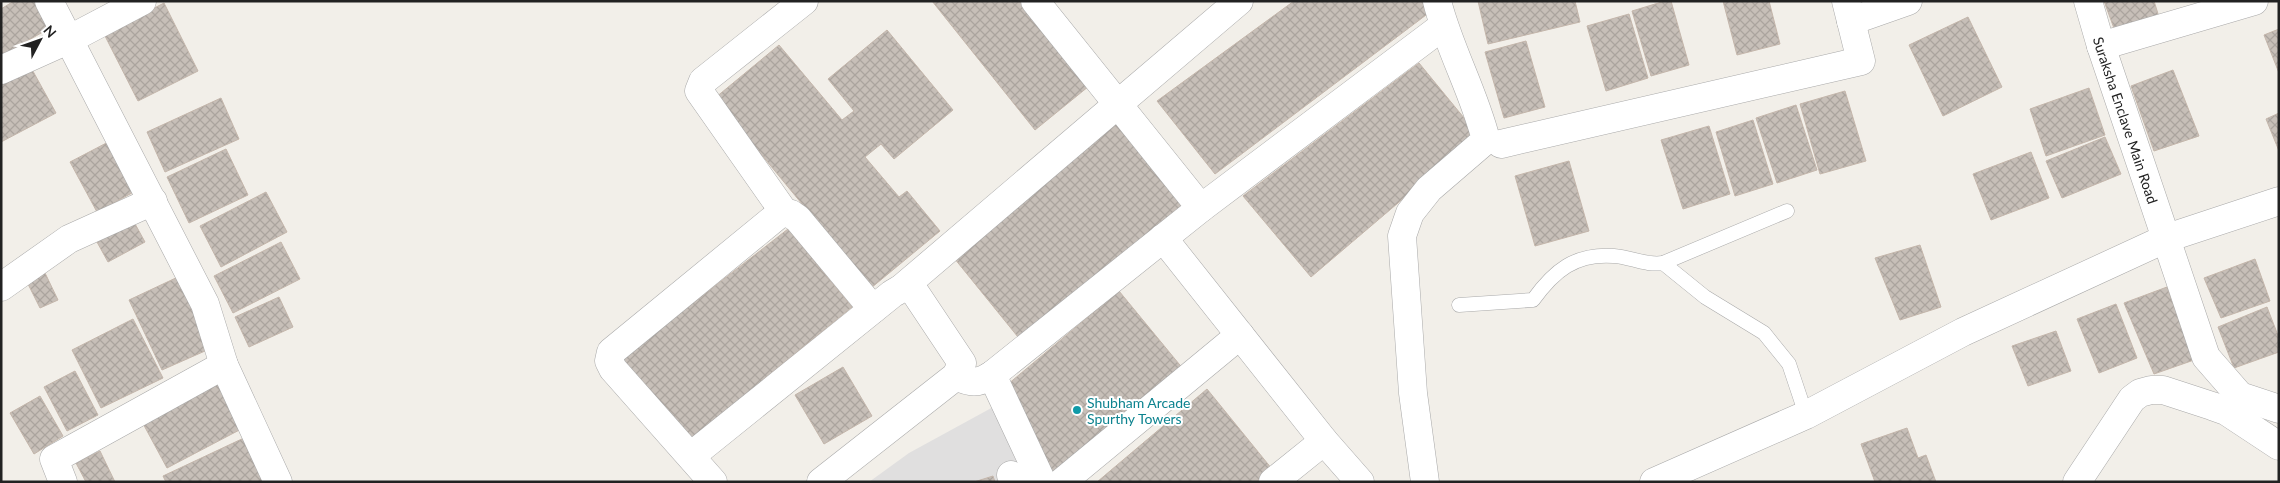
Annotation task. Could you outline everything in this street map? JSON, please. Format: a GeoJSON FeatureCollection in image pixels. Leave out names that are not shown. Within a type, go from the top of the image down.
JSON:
{"type":"FeatureCollection","features":[{"type":"Feature","properties":{"kind":"street"},"geometry":{"type":"LineString","coordinates":[[49,1],[205,304],[224,365],[278,482]]}},
{"type":"Feature","properties":{"kind":"street"},"geometry":{"type":"LineString","coordinates":[[1,70],[70,39],[142,1]]}},
{"type":"Feature","properties":{"kind":"street"},"geometry":{"type":"LineString","coordinates":[[804,1],[703,81],[699,92],[784,212],[798,219],[873,310]]}},
{"type":"Feature","properties":{"kind":"street"},"geometry":{"type":"LineString","coordinates":[[1035,1],[1201,208]]}},
{"type":"Feature","properties":{"kind":"street"},"geometry":{"type":"LineString","coordinates":[[691,456],[902,288],[1239,1]]}},
{"type":"Feature","properties":{"kind":"street"},"geometry":{"type":"LineString","coordinates":[[1501,144],[1861,61],[1849,11],[1908,1]]}},
{"type":"Feature","properties":{"kind":"street","name":"Suraksha Enclave Main Road"},"geometry":{"type":"LineString","coordinates":[[2088,1],[2101,46],[2206,357],[2240,396],[2279,409]]}},
{"type":"Feature","properties":{"kind":"street"},"geometry":{"type":"LineString","coordinates":[[2101,46],[2254,1]]}},
{"type":"Feature","properties":{"kind":"street"},"geometry":{"type":"LineString","coordinates":[[956,376],[970,382],[982,381],[992,375],[1440,14],[1479,111],[1486,140],[1429,189],[1410,213],[1402,236],[1413,393],[1423,479]]}},
{"type":"Feature","properties":{"kind":"street"},"geometry":{"type":"LineString","coordinates":[[1,287],[69,239],[153,201]]}},
{"type":"Feature","properties":{"kind":"street"},"geometry":{"type":"LineString","coordinates":[[1654,482],[1806,415],[1963,332],[2167,238],[2279,201]]}},
{"type":"Feature","properties":{"kind":"street"},"geometry":{"type":"LineString","coordinates":[[713,482],[613,368],[609,361],[611,352],[784,212]]}},
{"type":"Feature","properties":{"kind":"street"},"geometry":{"type":"LineString","coordinates":[[1163,238],[1324,441],[1360,482]]}},
{"type":"Feature","properties":{"kind":"street"},"geometry":{"type":"LineString","coordinates":[[821,482],[956,376],[962,364],[914,291],[902,288]]}},
{"type":"Feature","properties":{"kind":"street"},"geometry":{"type":"LineString","coordinates":[[1062,482],[1240,335]]}},
{"type":"Feature","properties":{"kind":"street"},"geometry":{"type":"LineString","coordinates":[[63,482],[54,459],[224,365]]}},
{"type":"Feature","properties":{"kind":"street"},"geometry":{"type":"LineString","coordinates":[[992,375],[1042,482]]}},
{"type":"Feature","properties":{"kind":"street"},"geometry":{"type":"LineString","coordinates":[[2077,482],[2132,399],[2140,393],[2151,390],[2163,390],[2226,412],[2278,442]]}},
{"type":"Feature","properties":{"kind":"street"},"geometry":{"type":"LineString","coordinates":[[1272,482],[1324,441]]}},
{"type":"Feature","properties":{"kind":"lane"},"geometry":{"type":"LineString","coordinates":[[1459,305],[1533,300],[1559,269],[1580,259],[1614,256],[1652,265],[1663,263],[1787,212]]}},
{"type":"Feature","properties":{"kind":"lane"},"geometry":{"type":"LineString","coordinates":[[1663,263],[1705,297],[1764,333],[1789,364],[1806,415]]}},
{"type":"Feature","properties":{"kind":"shaded area"},"geometry":{"type":"Polygon","coordinates":[[[995,406],[1024,482],[869,482],[909,453],[995,406]]]}},
{"type":"Feature","properties":{"kind":"building"},"geometry":{"type":"Polygon","coordinates":[[[14,1],[40,1],[55,25],[1,56],[1,9],[14,1]]]}},
{"type":"Feature","properties":{"kind":"building"},"geometry":{"type":"Polygon","coordinates":[[[932,1],[1023,1],[1094,82],[1035,130],[932,1]]]}},
{"type":"Feature","properties":{"kind":"building"},"geometry":{"type":"Polygon","coordinates":[[[1294,1],[1422,1],[1430,12],[1215,174],[1157,101],[1294,1]]]}},
{"type":"Feature","properties":{"kind":"building"},"geometry":{"type":"Polygon","coordinates":[[[1478,1],[1575,1],[1580,22],[1488,44],[1478,1]]]}},
{"type":"Feature","properties":{"kind":"building"},"geometry":{"type":"Polygon","coordinates":[[[1671,1],[1689,65],[1651,76],[1632,11],[1671,1]]]}},
{"type":"Feature","properties":{"kind":"building"},"geometry":{"type":"Polygon","coordinates":[[[1723,1],[1769,1],[1780,44],[1737,55],[1723,1]]]}},
{"type":"Feature","properties":{"kind":"building"},"geometry":{"type":"Polygon","coordinates":[[[2104,1],[2154,1],[2159,17],[2115,31],[2104,1]]]}},
{"type":"Feature","properties":{"kind":"building"},"geometry":{"type":"Polygon","coordinates":[[[164,3],[198,71],[138,101],[104,34],[164,3]]]}},
{"type":"Feature","properties":{"kind":"building"},"geometry":{"type":"Polygon","coordinates":[[[1629,14],[1648,78],[1606,91],[1587,26],[1629,14]]]}},
{"type":"Feature","properties":{"kind":"building"},"geometry":{"type":"Polygon","coordinates":[[[1968,17],[2002,87],[1943,116],[1909,45],[1968,17]]]}},
{"type":"Feature","properties":{"kind":"building"},"geometry":{"type":"Polygon","coordinates":[[[2279,29],[2279,73],[2264,35],[2279,29]]]}},
{"type":"Feature","properties":{"kind":"building"},"geometry":{"type":"Polygon","coordinates":[[[887,30],[953,110],[894,159],[881,144],[865,157],[899,197],[907,191],[940,231],[871,288],[715,98],[779,45],[842,120],[854,111],[828,79],[887,30]]]}},
{"type":"Feature","properties":{"kind":"building"},"geometry":{"type":"Polygon","coordinates":[[[1526,41],[1545,107],[1504,118],[1485,52],[1526,41]]]}},
{"type":"Feature","properties":{"kind":"building"},"geometry":{"type":"Polygon","coordinates":[[[1419,63],[1478,135],[1311,277],[1243,196],[1419,63]]]}},
{"type":"Feature","properties":{"kind":"building"},"geometry":{"type":"Polygon","coordinates":[[[29,64],[56,113],[1,142],[1,79],[29,64]]]}},
{"type":"Feature","properties":{"kind":"building"},"geometry":{"type":"Polygon","coordinates":[[[2173,70],[2199,136],[2154,151],[2131,86],[2173,70]]]}},
{"type":"Feature","properties":{"kind":"building"},"geometry":{"type":"Polygon","coordinates":[[[2089,88],[2105,135],[2046,156],[2030,109],[2089,88]]]}},
{"type":"Feature","properties":{"kind":"building"},"geometry":{"type":"Polygon","coordinates":[[[1845,91],[1866,161],[1820,174],[1800,104],[1845,91]]]}},
{"type":"Feature","properties":{"kind":"building"},"geometry":{"type":"Polygon","coordinates":[[[221,98],[239,139],[165,172],[147,132],[221,98]]]}},
{"type":"Feature","properties":{"kind":"building"},"geometry":{"type":"Polygon","coordinates":[[[1796,105],[1817,170],[1777,183],[1756,118],[1796,105]]]}},
{"type":"Feature","properties":{"kind":"building"},"geometry":{"type":"Polygon","coordinates":[[[2279,113],[2279,151],[2266,119],[2279,113]]]}},
{"type":"Feature","properties":{"kind":"building"},"geometry":{"type":"Polygon","coordinates":[[[1120,117],[1188,202],[1018,337],[950,253],[1120,117]]]}},
{"type":"Feature","properties":{"kind":"building"},"geometry":{"type":"Polygon","coordinates":[[[1753,120],[1773,184],[1735,196],[1716,132],[1753,120]]]}},
{"type":"Feature","properties":{"kind":"building"},"geometry":{"type":"Polygon","coordinates":[[[1709,126],[1730,194],[1683,209],[1661,140],[1709,126]]]}},
{"type":"Feature","properties":{"kind":"building"},"geometry":{"type":"Polygon","coordinates":[[[2105,137],[2121,174],[2062,198],[2046,161],[2105,137]]]}},
{"type":"Feature","properties":{"kind":"building"},"geometry":{"type":"Polygon","coordinates":[[[114,139],[141,188],[97,212],[70,162],[114,139]]]}},
{"type":"Feature","properties":{"kind":"building"},"geometry":{"type":"Polygon","coordinates":[[[226,149],[248,195],[189,223],[167,177],[226,149]]]}},
{"type":"Feature","properties":{"kind":"building"},"geometry":{"type":"Polygon","coordinates":[[[2031,152],[2049,198],[1991,220],[1973,174],[2031,152]]]}},
{"type":"Feature","properties":{"kind":"building"},"geometry":{"type":"Polygon","coordinates":[[[1569,161],[1589,231],[1535,246],[1515,176],[1569,161]]]}},
{"type":"Feature","properties":{"kind":"building"},"geometry":{"type":"Polygon","coordinates":[[[266,192],[287,232],[221,267],[200,226],[266,192]]]}},
{"type":"Feature","properties":{"kind":"building"},"geometry":{"type":"Polygon","coordinates":[[[134,222],[145,242],[108,262],[97,242],[134,222]]]}},
{"type":"Feature","properties":{"kind":"building"},"geometry":{"type":"Polygon","coordinates":[[[788,229],[852,307],[688,441],[616,363],[788,229]]]}},
{"type":"Feature","properties":{"kind":"building"},"geometry":{"type":"Polygon","coordinates":[[[281,242],[300,279],[233,313],[214,276],[281,242]]]}},
{"type":"Feature","properties":{"kind":"building"},"geometry":{"type":"Polygon","coordinates":[[[1920,245],[1941,307],[1900,320],[1875,258],[1920,245]]]}},
{"type":"Feature","properties":{"kind":"building"},"geometry":{"type":"Polygon","coordinates":[[[2255,259],[2270,301],[2221,318],[2204,278],[2255,259]]]}},
{"type":"Feature","properties":{"kind":"building"},"geometry":{"type":"Polygon","coordinates":[[[45,273],[58,300],[40,308],[27,282],[45,273]]]}},
{"type":"Feature","properties":{"kind":"building"},"geometry":{"type":"Polygon","coordinates":[[[180,276],[214,347],[162,370],[129,300],[180,276]]]}},
{"type":"Feature","properties":{"kind":"building"},"geometry":{"type":"Polygon","coordinates":[[[2167,287],[2194,360],[2154,374],[2124,303],[2167,287]]]}},
{"type":"Feature","properties":{"kind":"building","name":"Shubham Arcade Spurthy Towers"},"geometry":{"type":"Polygon","coordinates":[[[1119,291],[1184,370],[1054,481],[1007,385],[1119,291]]]}},
{"type":"Feature","properties":{"kind":"building"},"geometry":{"type":"Polygon","coordinates":[[[279,297],[293,327],[249,347],[235,317],[279,297]]]}},
{"type":"Feature","properties":{"kind":"building"},"geometry":{"type":"Polygon","coordinates":[[[2116,304],[2137,358],[2099,373],[2077,319],[2116,304]]]}},
{"type":"Feature","properties":{"kind":"building"},"geometry":{"type":"Polygon","coordinates":[[[2267,307],[2279,338],[2279,352],[2234,368],[2218,327],[2267,307]]]}},
{"type":"Feature","properties":{"kind":"building"},"geometry":{"type":"Polygon","coordinates":[[[133,319],[163,378],[101,408],[72,350],[133,319]]]}},
{"type":"Feature","properties":{"kind":"building"},"geometry":{"type":"Polygon","coordinates":[[[2056,331],[2071,371],[2028,386],[2012,346],[2056,331]]]}},
{"type":"Feature","properties":{"kind":"building"},"geometry":{"type":"Polygon","coordinates":[[[843,367],[872,416],[824,444],[795,395],[843,367]]]}},
{"type":"Feature","properties":{"kind":"building"},"geometry":{"type":"Polygon","coordinates":[[[75,371],[98,415],[67,431],[44,387],[75,371]]]}},
{"type":"Feature","properties":{"kind":"building"},"geometry":{"type":"Polygon","coordinates":[[[221,376],[247,426],[167,468],[140,418],[221,376]]]}},
{"type":"Feature","properties":{"kind":"building","name":"Shubham Arcade Spurthy Towers"},"geometry":{"type":"Polygon","coordinates":[[[1207,389],[1272,469],[1256,482],[1097,482],[1207,389]]]}},
{"type":"Feature","properties":{"kind":"building"},"geometry":{"type":"Polygon","coordinates":[[[40,396],[63,436],[34,454],[10,413],[40,396]]]}},
{"type":"Feature","properties":{"kind":"building"},"geometry":{"type":"Polygon","coordinates":[[[1907,428],[1918,458],[1926,455],[1936,482],[1875,482],[1861,444],[1907,428]]]}},
{"type":"Feature","properties":{"kind":"building"},"geometry":{"type":"Polygon","coordinates":[[[246,437],[267,482],[166,482],[163,476],[246,437]]]}},
{"type":"Feature","properties":{"kind":"building"},"geometry":{"type":"Polygon","coordinates":[[[100,451],[115,482],[86,482],[76,463],[100,451]]]}},
{"type":"Feature","properties":{"kind":"building"},"geometry":{"type":"Polygon","coordinates":[[[993,476],[995,482],[974,482],[993,476]]]}},
{"type":"Feature","properties":{"kind":"place","name":"Shubham Arcade Spurthy Towers"},"geometry":{"type":"Point","coordinates":[1077,410]}}]}
